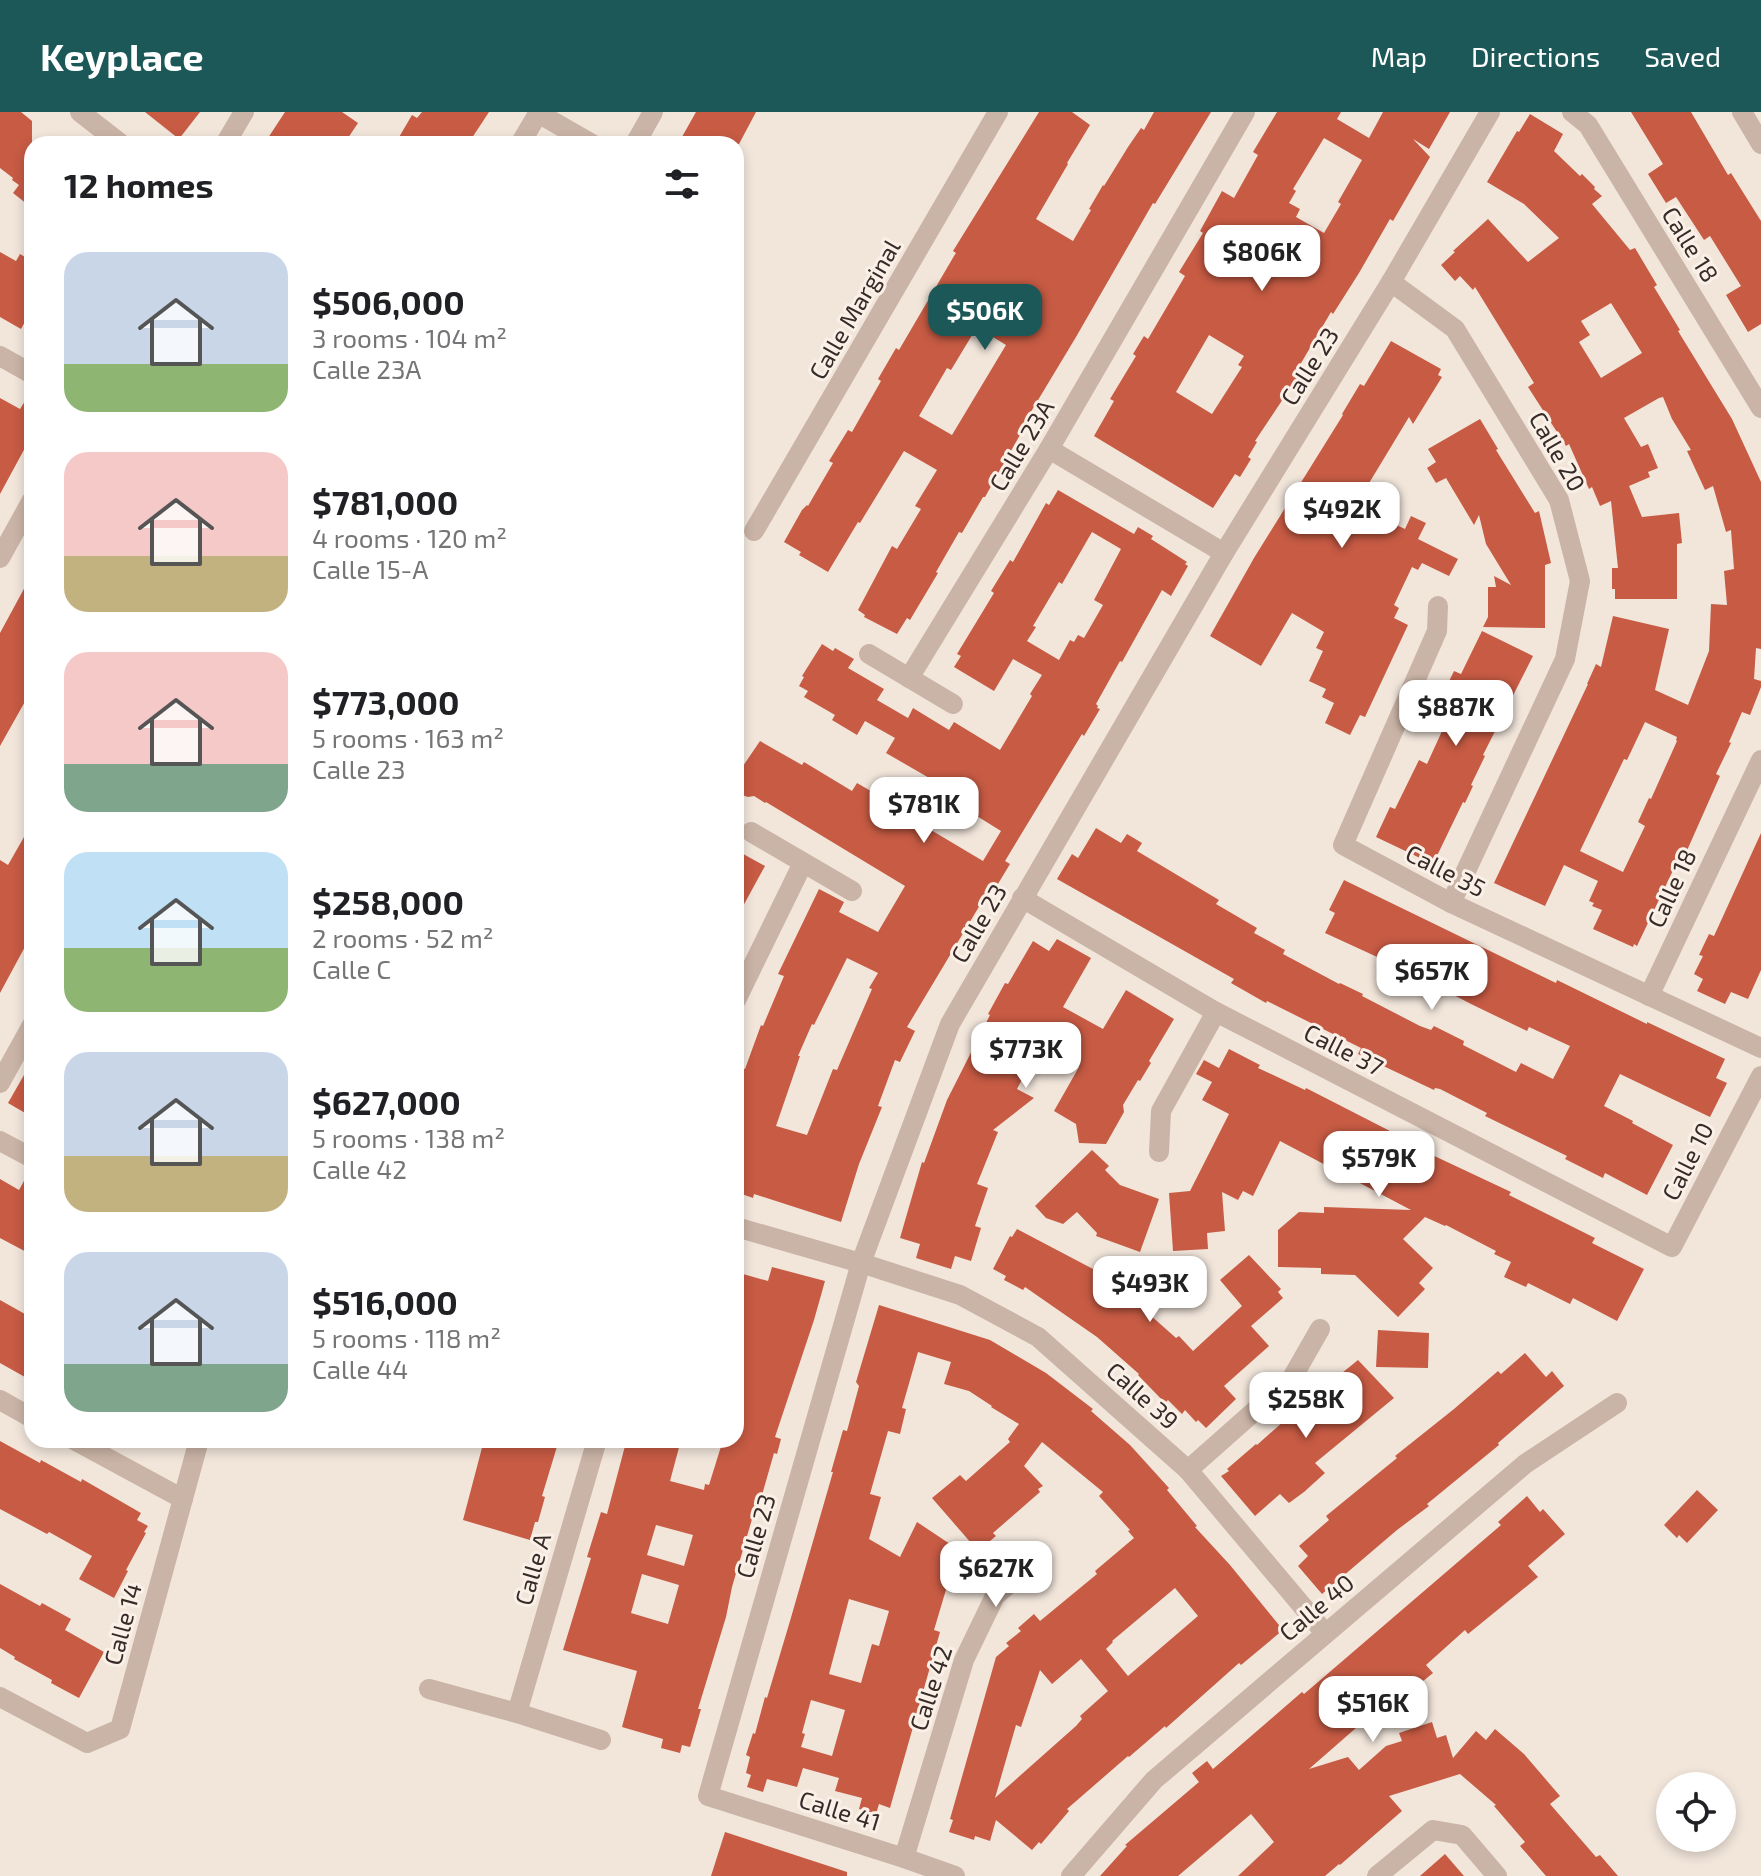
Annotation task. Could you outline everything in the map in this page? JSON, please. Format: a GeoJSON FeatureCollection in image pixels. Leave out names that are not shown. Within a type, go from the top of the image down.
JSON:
{"type":"FeatureCollection","features":[{"type":"Feature","properties":{"kind":"street"},"geometry":{"type":"LineString","coordinates":[[80,112],[111,136]]}},
{"type":"Feature","properties":{"kind":"street"},"geometry":{"type":"LineString","coordinates":[[230,136],[244,112]]}},
{"type":"Feature","properties":{"kind":"street"},"geometry":{"type":"LineString","coordinates":[[525,136],[539,112],[579,136]]}},
{"type":"Feature","properties":{"kind":"street"},"geometry":{"type":"LineString","coordinates":[[640,136],[653,112]]}},
{"type":"Feature","properties":{"kind":"street","name":"Calle Marginal"},"geometry":{"type":"LineString","coordinates":[[754,531],[998,112]]}},
{"type":"Feature","properties":{"kind":"street","name":"Calle 23A"},"geometry":{"type":"LineString","coordinates":[[909,678],[1049,449],[1245,112]]}},
{"type":"Feature","properties":{"kind":"street","name":"Calle 23"},"geometry":{"type":"LineString","coordinates":[[708,1796],[861,1263],[950,1024],[1224,553],[1391,282],[1490,112]]}},
{"type":"Feature","properties":{"kind":"street","name":"Calle 18"},"geometry":{"type":"LineString","coordinates":[[1572,112],[1588,125],[1761,408]]}},
{"type":"Feature","properties":{"kind":"street"},"geometry":{"type":"LineString","coordinates":[[1742,112],[1761,144]]}},
{"type":"Feature","properties":{"kind":"street","name":"Calle 20"},"geometry":{"type":"LineString","coordinates":[[1391,282],[1455,329],[1559,500],[1580,581],[1565,659],[1451,903]]}},
{"type":"Feature","properties":{"kind":"street"},"geometry":{"type":"LineString","coordinates":[[0,356],[24,370]]}},
{"type":"Feature","properties":{"kind":"street"},"geometry":{"type":"LineString","coordinates":[[1049,449],[1224,553]]}},
{"type":"Feature","properties":{"kind":"street"},"geometry":{"type":"LineString","coordinates":[[0,558],[24,514]]}},
{"type":"Feature","properties":{"kind":"street","name":"Calle 35"},"geometry":{"type":"LineString","coordinates":[[1438,606],[1437,631],[1343,845],[1451,903],[1761,1048]]}},
{"type":"Feature","properties":{"kind":"street"},"geometry":{"type":"LineString","coordinates":[[869,654],[953,704]]}},
{"type":"Feature","properties":{"kind":"street","name":"Calle 18"},"geometry":{"type":"LineString","coordinates":[[1649,996],[1761,760]]}},
{"type":"Feature","properties":{"kind":"street"},"geometry":{"type":"LineString","coordinates":[[751,832],[852,891]]}},
{"type":"Feature","properties":{"kind":"street"},"geometry":{"type":"LineString","coordinates":[[744,984],[803,863]]}},
{"type":"Feature","properties":{"kind":"street","name":"Calle 37"},"geometry":{"type":"LineString","coordinates":[[1022,898],[1216,1012],[1648,1235]]}},
{"type":"Feature","properties":{"kind":"street"},"geometry":{"type":"LineString","coordinates":[[1159,1152],[1161,1111],[1216,1012]]}},
{"type":"Feature","properties":{"kind":"street"},"geometry":{"type":"LineString","coordinates":[[0,1083],[24,1040]]}},
{"type":"Feature","properties":{"kind":"street","name":"Calle 10"},"geometry":{"type":"LineString","coordinates":[[1648,1235],[1672,1247],[1761,1076]]}},
{"type":"Feature","properties":{"kind":"street"},"geometry":{"type":"LineString","coordinates":[[0,1141],[24,1154]]}},
{"type":"Feature","properties":{"kind":"street","name":"Calle 39"},"geometry":{"type":"LineString","coordinates":[[744,1229],[960,1295],[1038,1337],[1188,1470],[1325,1633]]}},
{"type":"Feature","properties":{"kind":"street"},"geometry":{"type":"LineString","coordinates":[[1188,1470],[1292,1378],[1320,1329]]}},
{"type":"Feature","properties":{"kind":"street"},"geometry":{"type":"LineString","coordinates":[[0,1400],[24,1414]]}},
{"type":"Feature","properties":{"kind":"street","name":"Calle 40"},"geometry":{"type":"LineString","coordinates":[[1071,1876],[1154,1780],[1525,1464],[1617,1403]]}},
{"type":"Feature","properties":{"kind":"street"},"geometry":{"type":"LineString","coordinates":[[89,1448],[183,1499]]}},
{"type":"Feature","properties":{"kind":"street","name":"Calle 14"},"geometry":{"type":"LineString","coordinates":[[0,1697],[87,1743],[120,1729],[197,1448]]}},
{"type":"Feature","properties":{"kind":"street","name":"Calle A"},"geometry":{"type":"LineString","coordinates":[[517,1713],[595,1448]]}},
{"type":"Feature","properties":{"kind":"street","name":"Calle 42"},"geometry":{"type":"LineString","coordinates":[[904,1858],[964,1660],[995,1596],[1041,1556]]}},
{"type":"Feature","properties":{"kind":"street"},"geometry":{"type":"LineString","coordinates":[[429,1689],[601,1740]]}},
{"type":"Feature","properties":{"kind":"street","name":"Calle 41"},"geometry":{"type":"LineString","coordinates":[[708,1796],[955,1876]]}},
{"type":"Feature","properties":{"kind":"street"},"geometry":{"type":"LineString","coordinates":[[1377,1876],[1433,1830],[1462,1835],[1497,1876]]}},
{"type":"Feature","properties":{"kind":"building"},"geometry":{"type":"Polygon","coordinates":[[[0,112],[21,112],[32,121],[32,136],[24,136],[24,202],[13,193],[19,185],[0,168],[0,112]]]}},
{"type":"Feature","properties":{"kind":"building"},"geometry":{"type":"Polygon","coordinates":[[[145,112],[200,112],[181,136],[175,136],[145,112]]]}},
{"type":"Feature","properties":{"kind":"building"},"geometry":{"type":"Polygon","coordinates":[[[285,112],[342,112],[358,123],[349,136],[269,136],[285,112]]]}},
{"type":"Feature","properties":{"kind":"building"},"geometry":{"type":"Polygon","coordinates":[[[422,112],[489,112],[473,136],[400,136],[412,115],[417,118],[422,112]]]}},
{"type":"Feature","properties":{"kind":"building"},"geometry":{"type":"Polygon","coordinates":[[[696,112],[756,112],[743,136],[682,136],[696,112]]]}},
{"type":"Feature","properties":{"kind":"building"},"geometry":{"type":"Polygon","coordinates":[[[1039,112],[1072,112],[1090,125],[1036,219],[1073,241],[1103,185],[1154,112],[1211,112],[1153,203],[1023,425],[985,497],[962,533],[959,532],[910,620],[907,618],[897,634],[864,617],[858,610],[892,546],[897,549],[921,509],[915,506],[937,470],[904,451],[828,572],[784,542],[833,463],[829,461],[848,430],[852,432],[896,348],[899,350],[956,253],[953,251],[1039,112]],[[977,327],[951,370],[947,368],[919,416],[952,435],[1006,345],[977,327]]]}},
{"type":"Feature","properties":{"kind":"building"},"geometry":{"type":"Polygon","coordinates":[[[1277,112],[1341,112],[1337,119],[1369,138],[1383,112],[1450,112],[1429,149],[1413,139],[1430,157],[1393,221],[1390,219],[1333,314],[1331,312],[1297,370],[1301,372],[1255,441],[1248,457],[1251,459],[1240,477],[1235,474],[1213,508],[1094,436],[1114,401],[1110,399],[1136,356],[1133,354],[1144,336],[1148,339],[1185,276],[1179,272],[1203,233],[1200,231],[1222,191],[1234,198],[1258,155],[1253,152],[1277,112]],[[1324,138],[1293,189],[1296,191],[1289,203],[1300,209],[1296,217],[1324,233],[1362,160],[1324,138]],[[1209,335],[1176,392],[1212,414],[1242,367],[1238,365],[1244,356],[1209,335]]]}},
{"type":"Feature","properties":{"kind":"building"},"geometry":{"type":"Polygon","coordinates":[[[1631,112],[1691,112],[1728,175],[1731,173],[1761,221],[1761,324],[1748,332],[1726,295],[1741,286],[1710,236],[1704,240],[1676,197],[1666,203],[1648,174],[1663,164],[1631,112]]]}},
{"type":"Feature","properties":{"kind":"building"},"geometry":{"type":"Polygon","coordinates":[[[1530,114],[1563,134],[1554,151],[1595,187],[1602,196],[1592,204],[1630,250],[1635,248],[1657,285],[1654,287],[1678,331],[1732,419],[1761,482],[1761,649],[1756,648],[1754,679],[1761,681],[1761,687],[1750,715],[1742,712],[1716,774],[1720,776],[1681,864],[1677,862],[1637,946],[1634,944],[1633,947],[1593,929],[1602,910],[1592,906],[1594,903],[1589,901],[1598,881],[1564,865],[1545,906],[1494,883],[1596,664],[1601,667],[1613,616],[1669,629],[1655,690],[1688,705],[1709,651],[1711,604],[1727,605],[1724,571],[1734,569],[1731,530],[1726,532],[1713,486],[1705,490],[1687,451],[1691,450],[1663,397],[1624,418],[1641,447],[1648,444],[1658,468],[1648,472],[1650,477],[1629,486],[1642,517],[1679,513],[1682,543],[1677,544],[1677,599],[1615,599],[1612,568],[1618,568],[1611,501],[1600,506],[1592,487],[1589,489],[1569,444],[1566,446],[1528,387],[1534,383],[1475,287],[1473,290],[1460,276],[1455,281],[1441,265],[1488,219],[1528,262],[1559,238],[1524,204],[1487,182],[1530,114]],[[1611,303],[1581,321],[1590,335],[1579,342],[1601,378],[1642,353],[1611,303]],[[1645,722],[1580,851],[1623,872],[1645,826],[1638,822],[1677,741],[1677,737],[1645,722]]]}},
{"type":"Feature","properties":{"kind":"building"},"geometry":{"type":"Polygon","coordinates":[[[0,252],[16,261],[20,254],[24,256],[24,324],[21,329],[0,317],[0,252]]]}},
{"type":"Feature","properties":{"kind":"building"},"geometry":{"type":"Polygon","coordinates":[[[1391,341],[1441,369],[1438,375],[1442,377],[1413,424],[1409,417],[1354,508],[1385,527],[1388,521],[1405,529],[1411,516],[1426,523],[1418,539],[1458,559],[1449,576],[1422,563],[1418,570],[1412,567],[1394,605],[1399,608],[1394,618],[1408,625],[1365,717],[1360,715],[1350,735],[1325,723],[1334,703],[1322,697],[1326,689],[1309,681],[1323,651],[1316,648],[1324,632],[1292,613],[1261,666],[1210,636],[1360,384],[1364,386],[1391,341]]]}},
{"type":"Feature","properties":{"kind":"building"},"geometry":{"type":"Polygon","coordinates":[[[0,398],[20,409],[24,403],[24,450],[0,494],[0,398]]]}},
{"type":"Feature","properties":{"kind":"building"},"geometry":{"type":"Polygon","coordinates":[[[1480,419],[1535,513],[1539,511],[1551,563],[1545,565],[1545,628],[1483,627],[1488,617],[1488,587],[1496,587],[1494,576],[1511,585],[1486,544],[1479,515],[1474,525],[1446,478],[1436,483],[1427,468],[1436,462],[1428,449],[1480,419]]]}},
{"type":"Feature","properties":{"kind":"building"},"geometry":{"type":"Polygon","coordinates":[[[1058,490],[1134,534],[1138,527],[1187,562],[1185,564],[1188,566],[1171,596],[1162,590],[1096,704],[1100,709],[1005,861],[1010,864],[984,907],[980,905],[907,1027],[915,1031],[900,1062],[895,1060],[878,1106],[882,1107],[859,1164],[841,1222],[754,1194],[753,1198],[744,1195],[744,1069],[784,976],[778,974],[819,889],[844,902],[839,912],[878,932],[905,886],[766,802],[754,796],[744,796],[744,765],[760,741],[802,765],[804,762],[852,791],[857,783],[983,861],[1001,831],[972,813],[976,805],[886,753],[895,738],[865,721],[857,735],[832,720],[835,715],[804,697],[808,691],[799,686],[822,644],[833,651],[835,648],[854,659],[848,668],[884,689],[877,700],[908,718],[913,708],[949,730],[954,722],[1000,750],[1042,675],[1013,659],[994,691],[954,667],[961,656],[957,654],[994,593],[991,591],[1010,560],[1013,562],[1046,503],[1049,505],[1058,490]],[[1092,532],[1062,584],[1059,582],[1027,641],[1059,660],[1070,640],[1074,642],[1078,635],[1084,638],[1103,605],[1094,600],[1121,549],[1092,532]],[[847,958],[798,1056],[776,1126],[807,1135],[833,1069],[837,1070],[872,989],[869,988],[878,973],[847,958]]]}},
{"type":"Feature","properties":{"kind":"building"},"geometry":{"type":"Polygon","coordinates":[[[24,589],[24,703],[0,746],[0,633],[24,589]]]}},
{"type":"Feature","properties":{"kind":"building"},"geometry":{"type":"Polygon","coordinates":[[[1482,631],[1533,656],[1434,862],[1376,837],[1390,807],[1395,809],[1419,760],[1427,764],[1453,707],[1440,700],[1454,671],[1461,674],[1482,631]]]}},
{"type":"Feature","properties":{"kind":"building"},"geometry":{"type":"Polygon","coordinates":[[[1096,828],[1121,843],[1127,834],[1142,843],[1137,851],[1219,900],[1216,904],[1257,928],[1254,933],[1285,950],[1283,954],[1420,1026],[1431,1030],[1434,1026],[1464,1041],[1463,1045],[1516,1072],[1521,1063],[1553,1079],[1570,1046],[1529,1027],[1527,1031],[1449,990],[1325,933],[1335,913],[1329,910],[1344,880],[1556,983],[1557,980],[1725,1059],[1716,1078],[1727,1083],[1710,1117],[1620,1074],[1604,1106],[1673,1145],[1647,1195],[1605,1173],[1603,1178],[1440,1089],[1434,1090],[1358,1054],[1361,1048],[1266,1003],[1231,983],[1234,979],[1057,879],[1072,854],[1078,858],[1096,828]]]}},
{"type":"Feature","properties":{"kind":"building"},"geometry":{"type":"Polygon","coordinates":[[[1761,833],[1761,970],[1748,999],[1731,992],[1725,1004],[1697,991],[1703,979],[1694,974],[1703,956],[1699,955],[1709,934],[1714,936],[1761,833]]]}},
{"type":"Feature","properties":{"kind":"building"},"geometry":{"type":"Polygon","coordinates":[[[24,837],[24,949],[0,993],[0,860],[8,865],[24,837]]]}},
{"type":"Feature","properties":{"kind":"building"},"geometry":{"type":"Polygon","coordinates":[[[744,854],[765,866],[744,904],[744,854]]]}},
{"type":"Feature","properties":{"kind":"building"},"geometry":{"type":"Polygon","coordinates":[[[1057,939],[1091,958],[1063,1007],[1103,1029],[1126,990],[1174,1019],[1149,1061],[1151,1063],[1123,1105],[1124,1112],[1106,1144],[1079,1143],[1076,1124],[1054,1111],[1079,1067],[1040,1045],[1017,1089],[1034,1098],[993,1130],[998,1132],[977,1184],[988,1188],[975,1226],[981,1228],[971,1261],[955,1256],[951,1269],[916,1258],[920,1244],[900,1238],[922,1162],[947,1100],[988,1014],[1033,941],[1049,951],[1057,939]]]}},
{"type":"Feature","properties":{"kind":"building"},"geometry":{"type":"Polygon","coordinates":[[[1229,1049],[1260,1065],[1258,1068],[1306,1088],[1428,1153],[1511,1192],[1509,1195],[1595,1238],[1592,1243],[1644,1269],[1617,1321],[1573,1298],[1570,1304],[1528,1283],[1526,1287],[1504,1277],[1511,1262],[1494,1254],[1496,1251],[1425,1217],[1403,1239],[1433,1268],[1419,1283],[1425,1289],[1398,1317],[1355,1275],[1321,1274],[1321,1268],[1278,1267],[1278,1230],[1299,1212],[1324,1213],[1324,1207],[1411,1210],[1280,1141],[1253,1196],[1243,1191],[1238,1200],[1222,1192],[1225,1231],[1207,1233],[1208,1249],[1173,1251],[1169,1193],[1190,1191],[1229,1114],[1202,1100],[1212,1082],[1196,1074],[1204,1060],[1219,1068],[1229,1049]]]}},
{"type":"Feature","properties":{"kind":"building"},"geometry":{"type":"Polygon","coordinates":[[[24,1075],[24,1112],[8,1103],[24,1075]]]}},
{"type":"Feature","properties":{"kind":"building"},"geometry":{"type":"Polygon","coordinates":[[[1092,1150],[1109,1166],[1105,1170],[1120,1185],[1159,1199],[1140,1252],[1096,1236],[1097,1233],[1077,1212],[1063,1224],[1046,1218],[1035,1206],[1092,1150]]]}},
{"type":"Feature","properties":{"kind":"building"},"geometry":{"type":"Polygon","coordinates":[[[0,1179],[19,1190],[24,1181],[24,1251],[0,1238],[0,1179]]]}},
{"type":"Feature","properties":{"kind":"building"},"geometry":{"type":"Polygon","coordinates":[[[1017,1229],[1093,1269],[1132,1295],[1131,1298],[1193,1351],[1242,1306],[1220,1280],[1249,1255],[1281,1289],[1278,1292],[1283,1298],[1251,1326],[1269,1346],[1224,1386],[1236,1399],[1206,1428],[1185,1410],[1182,1414],[1168,1400],[1165,1403],[1139,1374],[1097,1337],[1025,1287],[1023,1290],[1004,1280],[1006,1276],[993,1269],[1010,1236],[1017,1229]]]}},
{"type":"Feature","properties":{"kind":"building"},"geometry":{"type":"Polygon","coordinates":[[[772,1267],[825,1281],[775,1437],[781,1439],[777,1454],[774,1453],[758,1509],[755,1509],[690,1747],[682,1745],[680,1753],[661,1748],[663,1739],[622,1727],[637,1671],[563,1650],[591,1558],[587,1557],[601,1512],[607,1514],[624,1448],[679,1448],[670,1481],[704,1490],[705,1484],[709,1485],[721,1448],[744,1448],[744,1274],[768,1281],[772,1267]],[[656,1525],[647,1555],[684,1566],[693,1535],[656,1525]],[[642,1574],[631,1613],[668,1624],[679,1585],[642,1574]]]}},
{"type":"Feature","properties":{"kind":"building"},"geometry":{"type":"Polygon","coordinates":[[[0,1300],[24,1314],[24,1376],[0,1363],[0,1300]]]}},
{"type":"Feature","properties":{"kind":"building"},"geometry":{"type":"Polygon","coordinates":[[[879,1305],[990,1340],[1046,1373],[1093,1409],[1091,1411],[1130,1445],[1169,1488],[1167,1490],[1195,1527],[1283,1630],[1241,1665],[1239,1663],[1067,1809],[1069,1811],[1041,1844],[1039,1842],[1032,1850],[996,1820],[990,1841],[975,1836],[974,1840],[949,1832],[953,1820],[950,1819],[996,1657],[1009,1646],[1006,1643],[1021,1631],[1018,1628],[1034,1614],[1040,1621],[1097,1574],[1095,1571],[1134,1538],[1099,1496],[1103,1492],[1042,1442],[1024,1466],[1043,1486],[1038,1489],[1040,1492],[993,1533],[996,1536],[978,1551],[932,1498],[960,1475],[966,1481],[1010,1442],[1008,1439],[1019,1424],[969,1391],[944,1384],[951,1362],[918,1352],[902,1408],[906,1409],[900,1434],[888,1431],[870,1494],[881,1497],[869,1539],[900,1557],[917,1522],[971,1558],[964,1570],[967,1572],[956,1588],[948,1583],[934,1630],[940,1632],[890,1808],[879,1804],[876,1814],[859,1809],[862,1798],[835,1791],[839,1778],[803,1768],[797,1787],[767,1779],[763,1792],[747,1787],[751,1775],[746,1773],[750,1757],[746,1755],[790,1621],[843,1430],[847,1431],[859,1386],[856,1382],[879,1305]],[[1175,1588],[1106,1649],[1128,1676],[1198,1616],[1175,1588]],[[849,1599],[829,1674],[861,1683],[872,1644],[879,1646],[889,1611],[849,1599]],[[1081,1659],[1052,1684],[1040,1670],[1021,1727],[1016,1725],[995,1798],[1076,1726],[1082,1719],[1080,1716],[1108,1691],[1081,1659]],[[811,1700],[802,1733],[805,1734],[801,1747],[832,1756],[845,1710],[811,1700]]]}},
{"type":"Feature","properties":{"kind":"building"},"geometry":{"type":"Polygon","coordinates":[[[1378,1330],[1429,1333],[1428,1368],[1376,1367],[1378,1330]]]}},
{"type":"Feature","properties":{"kind":"building"},"geometry":{"type":"Polygon","coordinates":[[[1525,1353],[1546,1377],[1552,1371],[1564,1386],[1427,1504],[1429,1506],[1322,1594],[1298,1566],[1308,1556],[1299,1546],[1329,1520],[1326,1516],[1397,1458],[1395,1456],[1498,1371],[1501,1374],[1525,1353]]]}},
{"type":"Feature","properties":{"kind":"building"},"geometry":{"type":"Polygon","coordinates":[[[1358,1360],[1394,1398],[1315,1463],[1325,1473],[1304,1492],[1289,1503],[1280,1494],[1255,1516],[1221,1476],[1358,1360]]]}},
{"type":"Feature","properties":{"kind":"building"},"geometry":{"type":"Polygon","coordinates":[[[0,1441],[81,1482],[82,1479],[141,1513],[137,1520],[148,1526],[146,1533],[114,1598],[79,1579],[92,1556],[0,1509],[0,1441]]]}},
{"type":"Feature","properties":{"kind":"building"},"geometry":{"type":"Polygon","coordinates":[[[482,1448],[557,1448],[542,1496],[545,1497],[538,1522],[535,1522],[530,1540],[463,1520],[482,1448]]]}},
{"type":"Feature","properties":{"kind":"building"},"geometry":{"type":"Polygon","coordinates":[[[1697,1490],[1718,1510],[1687,1543],[1664,1525],[1697,1490]]]}},
{"type":"Feature","properties":{"kind":"building"},"geometry":{"type":"Polygon","coordinates":[[[1527,1496],[1565,1534],[1528,1566],[1538,1577],[1468,1634],[1465,1630],[1426,1665],[1433,1673],[1417,1686],[1412,1679],[1309,1769],[1348,1757],[1359,1770],[1386,1746],[1402,1741],[1399,1733],[1432,1722],[1437,1738],[1446,1735],[1453,1758],[1476,1731],[1486,1740],[1495,1729],[1524,1754],[1560,1796],[1550,1804],[1596,1857],[1600,1855],[1618,1876],[1546,1876],[1520,1846],[1525,1842],[1496,1805],[1460,1774],[1389,1796],[1402,1811],[1325,1876],[1238,1876],[1274,1842],[1251,1814],[1178,1876],[1100,1876],[1125,1845],[1199,1782],[1192,1773],[1207,1761],[1213,1769],[1302,1692],[1304,1694],[1501,1525],[1498,1522],[1527,1496]]]}},
{"type":"Feature","properties":{"kind":"building"},"geometry":{"type":"Polygon","coordinates":[[[0,1584],[71,1619],[65,1630],[104,1652],[79,1698],[0,1648],[0,1584]]]}},
{"type":"Feature","properties":{"kind":"building"},"geometry":{"type":"Polygon","coordinates":[[[725,1832],[847,1872],[847,1876],[711,1876],[725,1832]]]}},
{"type":"Feature","properties":{"kind":"building"},"geometry":{"type":"Polygon","coordinates":[[[1445,1854],[1464,1876],[1420,1876],[1445,1854]]]}}]}
